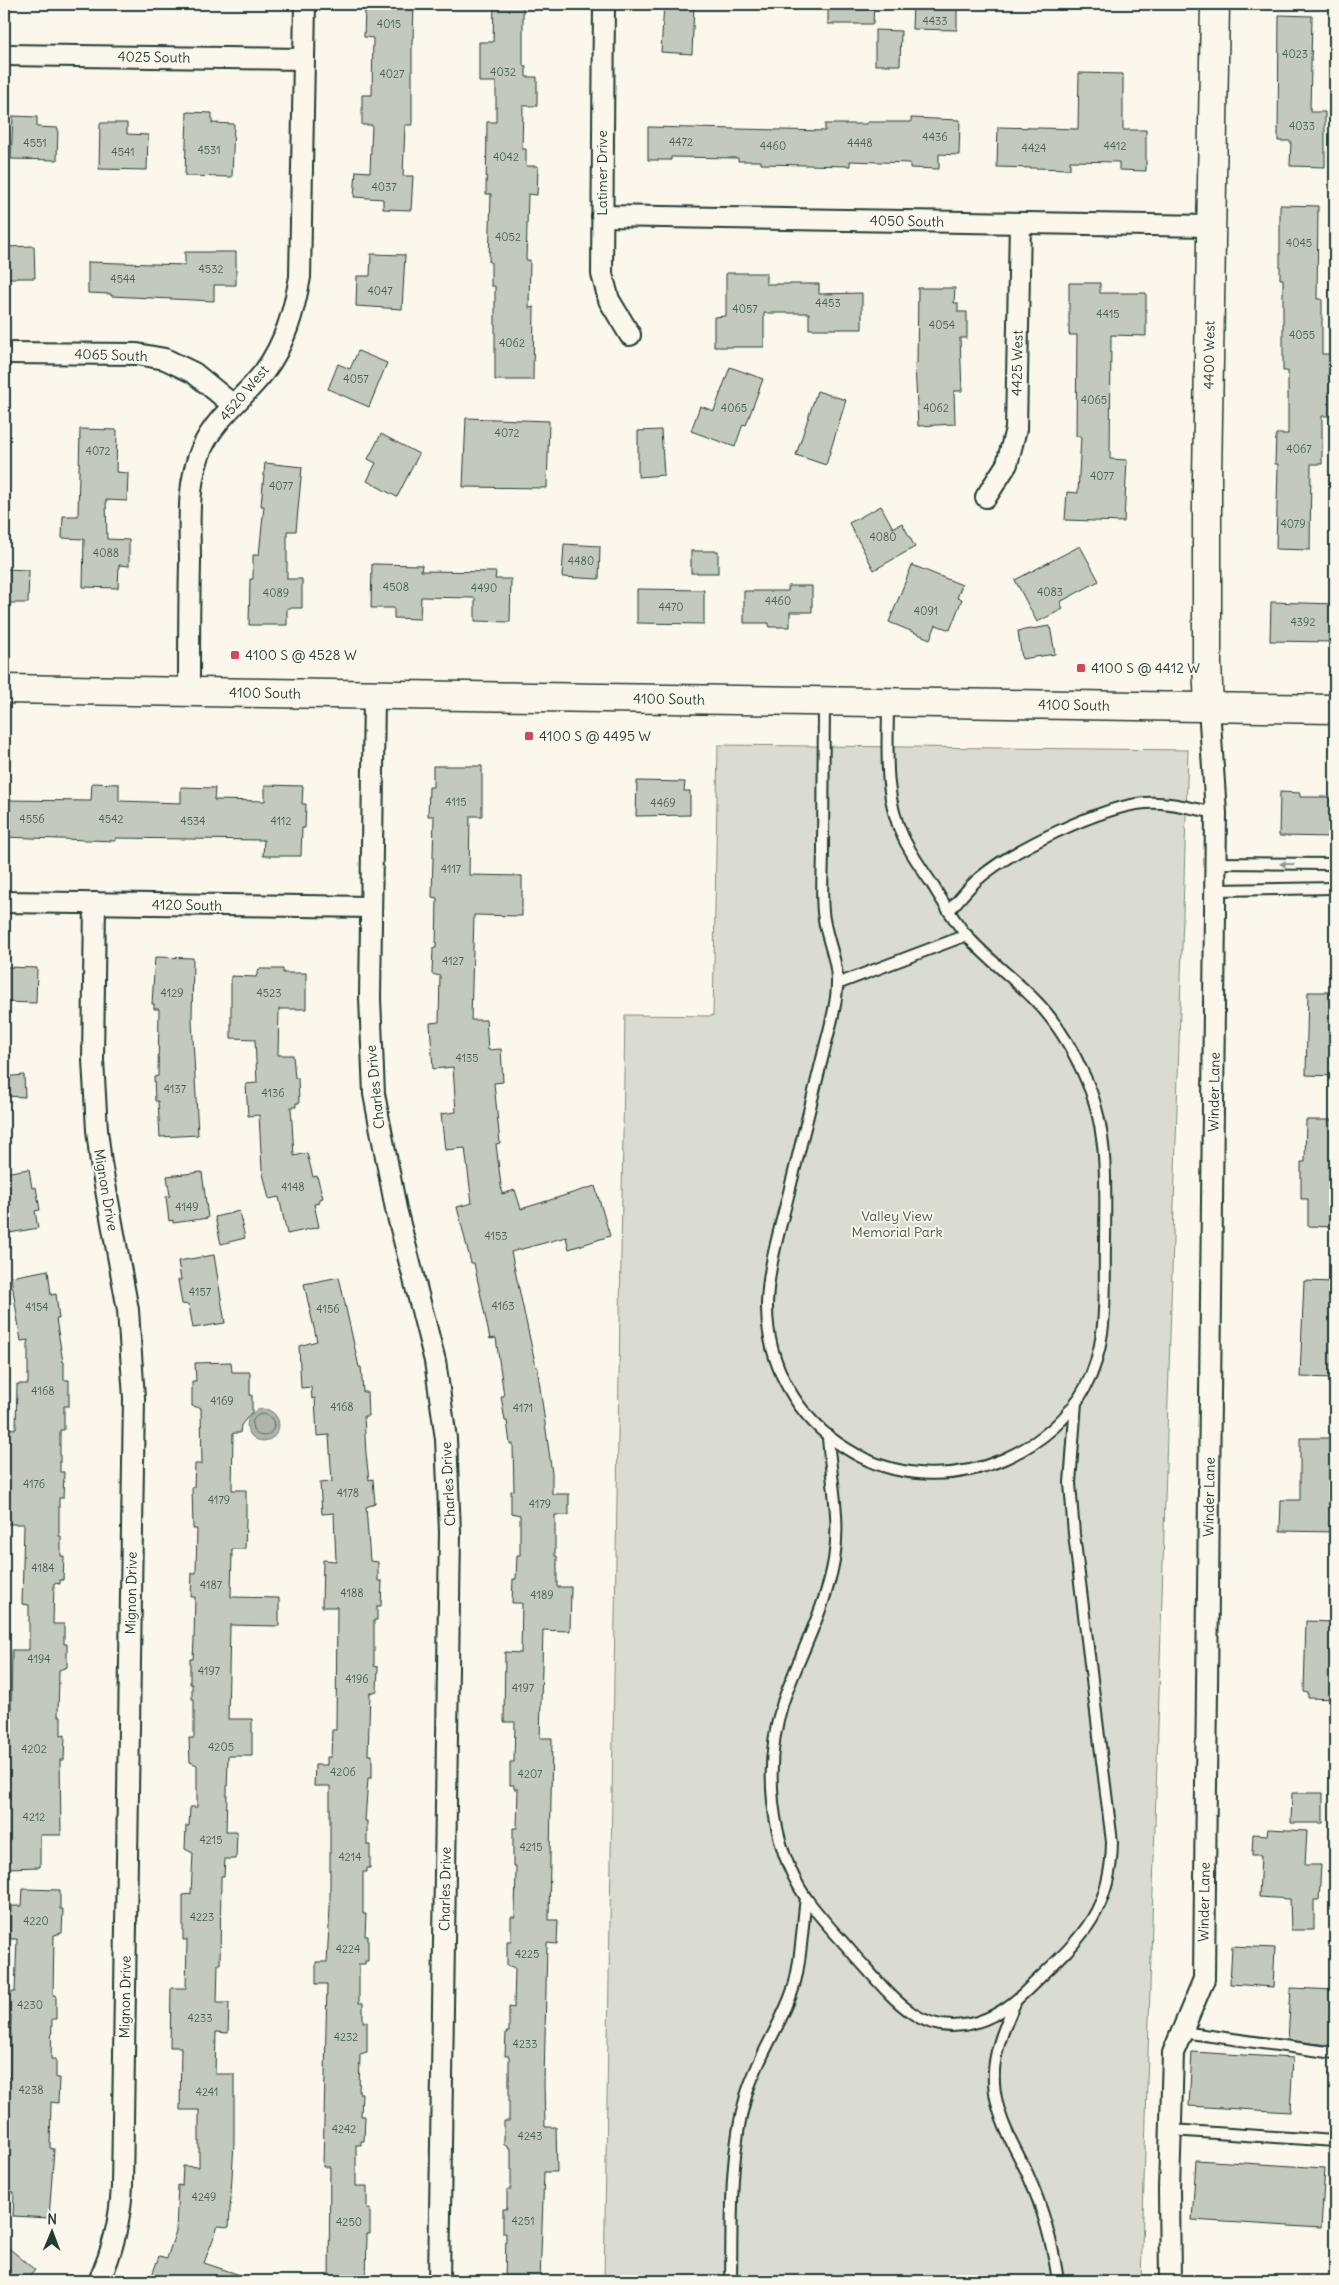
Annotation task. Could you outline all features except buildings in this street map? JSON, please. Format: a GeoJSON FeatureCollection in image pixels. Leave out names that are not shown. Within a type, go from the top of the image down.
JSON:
{"type":"FeatureCollection","features":[{"type":"Feature","properties":{"kind":"main road","name":"4400 West"},"geometry":{"type":"LineString","coordinates":[[1209,707],[1207,662],[1207,498],[1215,4]]}},
{"type":"Feature","properties":{"kind":"main road","name":"4100 South"},"geometry":{"type":"LineString","coordinates":[[4,689],[1335,709]]}},
{"type":"Feature","properties":{"kind":"street","name":"4520 West"},"geometry":{"type":"LineString","coordinates":[[189,692],[193,479],[203,446],[212,431],[264,372],[276,354],[285,336],[300,277],[305,4]]}},
{"type":"Feature","properties":{"kind":"street","name":"Latimer Drive"},"geometry":{"type":"LineString","coordinates":[[604,4],[602,274],[604,288],[609,300],[630,334]]}},
{"type":"Feature","properties":{"kind":"street","name":"4025 South"},"geometry":{"type":"LineString","coordinates":[[4,55],[304,59]]}},
{"type":"Feature","properties":{"kind":"street","name":"4050 South"},"geometry":{"type":"LineString","coordinates":[[602,216],[1211,226]]}},
{"type":"Feature","properties":{"kind":"street","name":"4425 West"},"geometry":{"type":"LineString","coordinates":[[986,496],[1007,464],[1016,428],[1020,223]]}},
{"type":"Feature","properties":{"kind":"street","name":"4065 South"},"geometry":{"type":"LineString","coordinates":[[4,353],[137,354],[166,359],[194,373],[233,405]]}},
{"type":"Feature","properties":{"kind":"street","name":"Charles Drive"},"geometry":{"type":"LineString","coordinates":[[374,695],[370,1028],[374,1094],[396,1209],[435,1361],[446,1439],[449,1485],[450,1562],[439,2281]]}},
{"type":"Feature","properties":{"kind":"street","name":"Winder Lane"},"geometry":{"type":"LineString","coordinates":[[1170,2281],[1173,2053],[1204,1979],[1216,890],[1216,813],[1209,707]]}},
{"type":"Feature","properties":{"kind":"street","name":"4120 South"},"geometry":{"type":"LineString","coordinates":[[4,902],[371,908]]}},
{"type":"Feature","properties":{"kind":"street","name":"Mignon Drive"},"geometry":{"type":"LineString","coordinates":[[95,904],[93,1060],[96,1130],[128,1310],[134,1398],[122,2187],[118,2227],[112,2249],[99,2281]]}},
{"type":"Feature","properties":{"kind":"lane"},"geometry":{"type":"LineString","coordinates":[[824,702],[823,914],[835,963],[837,984],[828,1031],[773,1259],[767,1304],[770,1339],[778,1366],[799,1406],[828,1438],[853,1454],[879,1465],[900,1470],[919,1474],[967,1471],[995,1463],[1035,1442],[1053,1429],[1076,1401],[1093,1369],[1104,1320],[1104,1146],[1098,1112],[1082,1070],[1060,1033],[1038,1003],[966,935],[909,849],[894,815],[888,780],[888,702]]}},
{"type":"Feature","properties":{"kind":"lane"},"geometry":{"type":"LineString","coordinates":[[949,911],[977,881],[1009,856],[1088,819],[1125,806],[1147,803],[1216,813]]}},
{"type":"Feature","properties":{"kind":"lane"},"geometry":{"type":"LineString","coordinates":[[1216,863],[1335,864]]}},
{"type":"Feature","properties":{"kind":"lane"},"geometry":{"type":"LineString","coordinates":[[1216,890],[1335,888]]}},
{"type":"Feature","properties":{"kind":"lane"},"geometry":{"type":"LineString","coordinates":[[837,984],[966,935]]}},
{"type":"Feature","properties":{"kind":"lane"},"geometry":{"type":"LineString","coordinates":[[828,1438],[830,1466],[836,1501],[837,1532],[834,1562],[826,1591],[783,1704],[774,1745],[772,1767],[774,1803],[780,1839],[792,1873],[806,1898],[889,1993],[915,2015],[929,2022],[959,2026],[984,2021],[1015,2003],[1074,1944],[1089,1926],[1098,1912],[1110,1878],[1112,1842],[1074,1534],[1070,1483],[1076,1401]]}},
{"type":"Feature","properties":{"kind":"lane"},"geometry":{"type":"LineString","coordinates":[[731,2281],[733,2185],[738,2128],[751,2081],[792,1993],[796,1978],[806,1898]]}},
{"type":"Feature","properties":{"kind":"lane"},"geometry":{"type":"LineString","coordinates":[[1015,2003],[998,2039],[993,2072],[994,2090],[1002,2121],[1028,2174],[1048,2230],[1058,2281]]}},
{"type":"Feature","properties":{"kind":"lane"},"geometry":{"type":"LineString","coordinates":[[1182,2032],[1335,2052]]}},
{"type":"Feature","properties":{"kind":"lane"},"geometry":{"type":"LineString","coordinates":[[1171,2130],[1335,2142]]}},
{"type":"Feature","properties":{"kind":"green space","name":"Valley View Memorial Park"},"geometry":{"type":"Polygon","coordinates":[[[718,745],[1188,750],[1141,2281],[604,2281],[625,1015],[713,1016],[718,745]]]}},
{"type":"Feature","properties":{"kind":"water"},"geometry":{"type":"Polygon","coordinates":[[[263,1409],[269,1410],[274,1414],[278,1419],[278,1431],[274,1436],[269,1440],[263,1441],[257,1440],[252,1436],[248,1431],[247,1425],[248,1419],[252,1414],[257,1410],[263,1409]]]}},
{"type":"Feature","properties":{"kind":"place","name":"4100 S @ 4528 W"},"geometry":{"type":"Point","coordinates":[235,655]}},
{"type":"Feature","properties":{"kind":"place","name":"4100 S @ 4412 W"},"geometry":{"type":"Point","coordinates":[1081,668]}},
{"type":"Feature","properties":{"kind":"place","name":"4100 S @ 4495 W"},"geometry":{"type":"Point","coordinates":[529,736]}}]}
